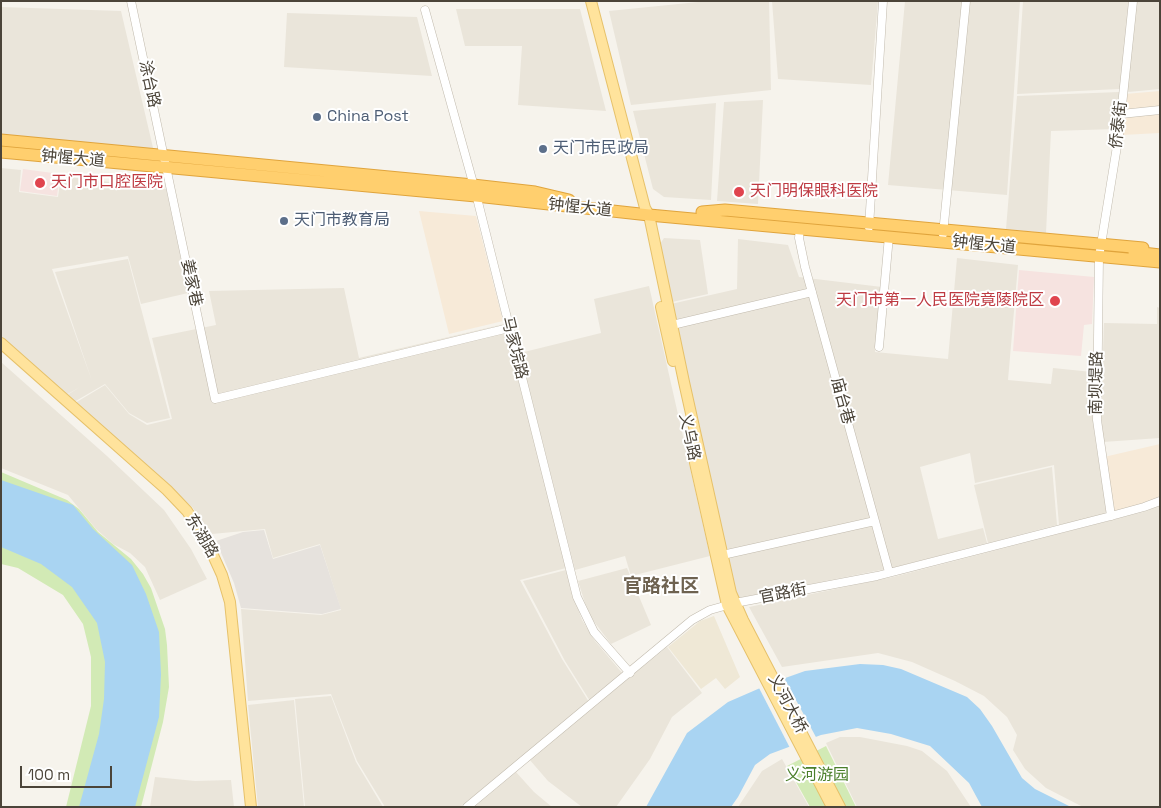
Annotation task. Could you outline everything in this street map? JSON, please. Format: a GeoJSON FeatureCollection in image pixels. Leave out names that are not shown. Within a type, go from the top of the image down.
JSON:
{"type":"FeatureCollection","features":[{"type":"Feature","properties":{"kind":"highway"},"geometry":{"type":"LineString","coordinates":[[1,140],[166,164]]}},
{"type":"Feature","properties":{"kind":"highway","name":"钟惺大道"},"geometry":{"type":"LineString","coordinates":[[1,145],[166,164],[250,178],[371,184],[475,193],[645,213],[869,225],[944,232],[1160,262]]}},
{"type":"Feature","properties":{"kind":"highway","name":"钟惺大道"},"geometry":{"type":"LineString","coordinates":[[1,152],[166,164],[280,169],[371,184]]}},
{"type":"Feature","properties":{"kind":"highway"},"geometry":{"type":"LineString","coordinates":[[1,157],[166,164]]}},
{"type":"Feature","properties":{"kind":"highway","name":"钟惺大道"},"geometry":{"type":"LineString","coordinates":[[701,216],[800,230],[889,239],[1100,253],[1160,254]]}},
{"type":"Feature","properties":{"kind":"highway"},"geometry":{"type":"LineString","coordinates":[[1100,253],[1160,250]]}},
{"type":"Feature","properties":{"kind":"highway"},"geometry":{"type":"LineString","coordinates":[[1100,253],[1160,267]]}},
{"type":"Feature","properties":{"kind":"main road","name":"义乌路"},"geometry":{"type":"LineString","coordinates":[[591,1],[645,213],[731,604],[758,658]]}},
{"type":"Feature","properties":{"kind":"main road","name":"东湖路"},"geometry":{"type":"LineString","coordinates":[[1,343],[167,490],[187,511],[207,542],[222,575],[230,602],[251,807]]}},
{"type":"Feature","properties":{"kind":"main road","name":"东湖路"},"geometry":{"type":"LineString","coordinates":[[1,348],[164,493],[184,514],[208,550],[222,584],[229,613],[246,807]]}},
{"type":"Feature","properties":{"kind":"main road","name":"义河大桥"},"geometry":{"type":"LineString","coordinates":[[758,658],[809,753]]}},
{"type":"Feature","properties":{"kind":"main road"},"geometry":{"type":"LineString","coordinates":[[809,753],[832,807]]}},
{"type":"Feature","properties":{"kind":"main road"},"geometry":{"type":"LineString","coordinates":[[809,753],[840,807]]}},
{"type":"Feature","properties":{"kind":"street","name":"涂台路"},"geometry":{"type":"LineString","coordinates":[[131,1],[166,164]]}},
{"type":"Feature","properties":{"kind":"street"},"geometry":{"type":"LineString","coordinates":[[869,225],[883,1]]}},
{"type":"Feature","properties":{"kind":"street"},"geometry":{"type":"LineString","coordinates":[[944,232],[966,1]]}},
{"type":"Feature","properties":{"kind":"street","name":"侨泰街"},"geometry":{"type":"LineString","coordinates":[[1100,253],[1121,114],[1132,1]]}},
{"type":"Feature","properties":{"kind":"street","name":"马家垸路"},"geometry":{"type":"LineString","coordinates":[[425,10],[475,193],[579,603],[594,632],[630,673]]}},
{"type":"Feature","properties":{"kind":"street"},"geometry":{"type":"LineString","coordinates":[[1121,114],[1160,110]]}},
{"type":"Feature","properties":{"kind":"street","name":"姜家巷"},"geometry":{"type":"LineString","coordinates":[[166,164],[215,399],[509,328]]}},
{"type":"Feature","properties":{"kind":"street","name":"庙台巷"},"geometry":{"type":"LineString","coordinates":[[800,230],[800,246],[889,572]]}},
{"type":"Feature","properties":{"kind":"street"},"geometry":{"type":"LineString","coordinates":[[879,347],[889,239]]}},
{"type":"Feature","properties":{"kind":"street","name":"南坝堤路"},"geometry":{"type":"LineString","coordinates":[[1100,253],[1096,420],[1111,516]]}},
{"type":"Feature","properties":{"kind":"street"},"geometry":{"type":"LineString","coordinates":[[669,326],[812,292]]}},
{"type":"Feature","properties":{"kind":"street","name":"官路街"},"geometry":{"type":"LineString","coordinates":[[467,807],[692,620],[710,610],[731,604],[889,572],[1111,516],[1160,501]]}},
{"type":"Feature","properties":{"kind":"street"},"geometry":{"type":"LineString","coordinates":[[719,555],[875,521]]}},
{"type":"Feature","properties":{"kind":"shaded area"},"geometry":{"type":"Polygon","coordinates":[[[708,1],[769,1],[771,90],[631,105],[609,11],[708,1]]]}},
{"type":"Feature","properties":{"kind":"shaded area"},"geometry":{"type":"Polygon","coordinates":[[[772,1],[878,1],[871,85],[778,79],[772,1]]]}},
{"type":"Feature","properties":{"kind":"shaded area"},"geometry":{"type":"Polygon","coordinates":[[[905,1],[1020,1],[1007,195],[888,185],[905,1]]]}},
{"type":"Feature","properties":{"kind":"shaded area"},"geometry":{"type":"Polygon","coordinates":[[[1023,1],[1160,1],[1160,89],[1128,92],[1119,89],[1017,94],[1023,1]]]}},
{"type":"Feature","properties":{"kind":"shaded area"},"geometry":{"type":"Polygon","coordinates":[[[1,7],[121,11],[154,152],[1,137],[1,7]]]}},
{"type":"Feature","properties":{"kind":"shaded area"},"geometry":{"type":"Polygon","coordinates":[[[456,9],[580,9],[606,111],[518,105],[522,46],[465,46],[456,9]]]}},
{"type":"Feature","properties":{"kind":"shaded area"},"geometry":{"type":"Polygon","coordinates":[[[287,13],[417,17],[432,76],[284,67],[287,13]]]}},
{"type":"Feature","properties":{"kind":"shaded area"},"geometry":{"type":"Polygon","coordinates":[[[1160,91],[1160,133],[1122,135],[1125,94],[1160,91]]]}},
{"type":"Feature","properties":{"kind":"shaded area"},"geometry":{"type":"Polygon","coordinates":[[[1119,92],[1116,129],[1051,131],[1046,233],[1006,229],[1017,96],[1119,92]]]}},
{"type":"Feature","properties":{"kind":"shaded area"},"geometry":{"type":"Polygon","coordinates":[[[763,100],[758,204],[717,201],[724,102],[763,100]]]}},
{"type":"Feature","properties":{"kind":"shaded area"},"geometry":{"type":"Polygon","coordinates":[[[716,103],[711,200],[664,197],[653,189],[633,111],[716,103]]]}},
{"type":"Feature","properties":{"kind":"shaded area"},"geometry":{"type":"Polygon","coordinates":[[[1,168],[21,170],[19,192],[58,197],[61,176],[166,189],[188,293],[141,304],[128,256],[52,269],[92,381],[55,272],[128,259],[170,418],[147,423],[129,413],[105,384],[74,402],[67,395],[80,387],[66,395],[1,337],[1,168]]]}},
{"type":"Feature","properties":{"kind":"shaded area","name":"天门市口腔医院"},"geometry":{"type":"Polygon","coordinates":[[[23,169],[60,174],[57,196],[20,191],[23,169]]]}},
{"type":"Feature","properties":{"kind":"shaded area"},"geometry":{"type":"Polygon","coordinates":[[[419,211],[476,216],[503,321],[449,334],[419,211]]]}},
{"type":"Feature","properties":{"kind":"shaded area"},"geometry":{"type":"Polygon","coordinates":[[[664,238],[700,240],[708,294],[672,302],[660,244],[664,238]]]}},
{"type":"Feature","properties":{"kind":"shaded area"},"geometry":{"type":"Polygon","coordinates":[[[738,239],[788,245],[799,277],[882,287],[875,352],[948,359],[957,258],[1018,265],[1008,380],[1051,384],[1053,368],[1092,372],[1092,411],[1107,514],[1059,525],[1054,465],[975,483],[970,453],[920,467],[938,539],[983,528],[987,543],[896,567],[735,599],[671,304],[737,289],[738,239]]]}},
{"type":"Feature","properties":{"kind":"shaded area","name":"天门市第一人民医院竟陵院区"},"geometry":{"type":"Polygon","coordinates":[[[1019,270],[1094,277],[1092,324],[1084,325],[1081,356],[1013,351],[1019,270]]]}},
{"type":"Feature","properties":{"kind":"shaded area"},"geometry":{"type":"Polygon","coordinates":[[[649,286],[710,556],[631,576],[625,556],[575,570],[520,353],[601,333],[594,299],[649,286]]]}},
{"type":"Feature","properties":{"kind":"shaded area"},"geometry":{"type":"Polygon","coordinates":[[[344,288],[359,358],[504,324],[566,568],[520,580],[562,659],[589,702],[460,807],[385,807],[357,761],[331,694],[248,701],[241,609],[321,615],[341,610],[320,544],[273,558],[265,529],[212,534],[192,507],[75,403],[105,385],[129,414],[147,425],[172,419],[152,338],[216,325],[209,291],[344,288]]]}},
{"type":"Feature","properties":{"kind":"shaded area"},"geometry":{"type":"Polygon","coordinates":[[[1157,307],[1160,308],[1160,438],[1103,442],[1101,408],[1104,323],[1157,324],[1157,307]]]}},
{"type":"Feature","properties":{"kind":"shaded area"},"geometry":{"type":"Polygon","coordinates":[[[1,362],[107,456],[164,510],[191,549],[207,579],[160,600],[145,567],[130,553],[113,544],[96,529],[68,495],[1,468],[1,362]]]}},
{"type":"Feature","properties":{"kind":"shaded area"},"geometry":{"type":"Polygon","coordinates":[[[1160,444],[1160,496],[1146,503],[1114,512],[1104,457],[1160,444]]]}},
{"type":"Feature","properties":{"kind":"shaded area"},"geometry":{"type":"Polygon","coordinates":[[[1052,467],[1057,525],[988,543],[974,485],[1052,467]]]}},
{"type":"Feature","properties":{"kind":"shaded area"},"geometry":{"type":"Polygon","coordinates":[[[1160,505],[1160,807],[1083,807],[1046,788],[1025,769],[1013,750],[1017,735],[1007,717],[984,696],[912,662],[878,653],[782,667],[749,607],[893,577],[1147,511],[1160,505]]]}},
{"type":"Feature","properties":{"kind":"shaded area"},"geometry":{"type":"Polygon","coordinates":[[[264,530],[273,559],[320,545],[341,609],[322,614],[241,608],[234,583],[216,541],[243,532],[264,530]]]}},
{"type":"Feature","properties":{"kind":"shaded area"},"geometry":{"type":"Polygon","coordinates":[[[627,568],[651,625],[611,644],[592,619],[578,581],[627,568]]]}},
{"type":"Feature","properties":{"kind":"shaded area"},"geometry":{"type":"Polygon","coordinates":[[[566,570],[582,620],[595,641],[623,674],[590,701],[565,661],[523,581],[566,570]]]}},
{"type":"Feature","properties":{"kind":"shaded area"},"geometry":{"type":"Polygon","coordinates":[[[714,616],[740,677],[725,689],[716,678],[701,689],[668,647],[700,621],[714,616]]]}},
{"type":"Feature","properties":{"kind":"shaded area"},"geometry":{"type":"Polygon","coordinates":[[[667,647],[702,693],[672,717],[650,759],[616,807],[582,807],[548,781],[529,759],[667,647]]]}},
{"type":"Feature","properties":{"kind":"shaded area"},"geometry":{"type":"Polygon","coordinates":[[[331,696],[356,762],[383,807],[305,807],[295,699],[331,696]]]}},
{"type":"Feature","properties":{"kind":"shaded area"},"geometry":{"type":"Polygon","coordinates":[[[294,700],[304,807],[258,807],[248,705],[294,700]]]}},
{"type":"Feature","properties":{"kind":"shaded area"},"geometry":{"type":"Polygon","coordinates":[[[840,737],[860,737],[907,746],[922,751],[947,771],[971,807],[857,807],[826,743],[840,737]]]}},
{"type":"Feature","properties":{"kind":"shaded area"},"geometry":{"type":"Polygon","coordinates":[[[782,759],[809,807],[738,807],[762,771],[782,759]]]}},
{"type":"Feature","properties":{"kind":"shaded area"},"geometry":{"type":"Polygon","coordinates":[[[516,772],[534,792],[552,807],[474,807],[516,772]]]}},
{"type":"Feature","properties":{"kind":"shaded area"},"geometry":{"type":"Polygon","coordinates":[[[155,777],[195,781],[231,780],[234,807],[150,807],[155,777]]]}},
{"type":"Feature","properties":{"kind":"green space"},"geometry":{"type":"Polygon","coordinates":[[[1,472],[67,500],[79,509],[98,532],[131,559],[151,588],[165,629],[169,687],[163,722],[141,807],[66,807],[91,706],[91,657],[83,624],[63,595],[18,568],[1,564],[1,472]]]}},
{"type":"Feature","properties":{"kind":"green space","name":"义河游园"},"geometry":{"type":"Polygon","coordinates":[[[826,746],[856,807],[810,807],[787,766],[826,746]]]}},
{"type":"Feature","properties":{"kind":"water"},"geometry":{"type":"Polygon","coordinates":[[[1,480],[73,505],[93,529],[132,565],[146,594],[159,632],[161,674],[159,717],[135,807],[79,807],[99,734],[104,699],[105,662],[97,623],[72,587],[41,564],[1,547],[1,480]]]}},
{"type":"Feature","properties":{"kind":"water"},"geometry":{"type":"Polygon","coordinates":[[[860,664],[883,665],[901,669],[967,697],[980,709],[992,726],[1022,778],[1035,789],[1071,807],[982,807],[969,783],[930,746],[891,734],[857,728],[821,735],[770,754],[755,765],[731,807],[646,807],[687,733],[728,702],[805,671],[860,664]]]}},
{"type":"Feature","properties":{"kind":"pier"},"geometry":{"type":"Polygon","coordinates":[[[783,676],[817,739],[790,748],[758,686],[783,676]]]}},
{"type":"Feature","properties":{"kind":"place","name":"China Post"},"geometry":{"type":"Point","coordinates":[317,117]}},
{"type":"Feature","properties":{"kind":"place","name":"天门市民政局"},"geometry":{"type":"Point","coordinates":[543,149]}},
{"type":"Feature","properties":{"kind":"place","name":"天门市口腔医院"},"geometry":{"type":"Point","coordinates":[40,183]}},
{"type":"Feature","properties":{"kind":"place","name":"天门明保眼科医院"},"geometry":{"type":"Point","coordinates":[739,192]}},
{"type":"Feature","properties":{"kind":"place","name":"天门市教育局"},"geometry":{"type":"Point","coordinates":[284,221]}},
{"type":"Feature","properties":{"kind":"place","name":"天门市第一人民医院竟陵院区"},"geometry":{"type":"Point","coordinates":[1055,301]}},
{"type":"Feature","properties":{"kind":"district","name":"官路社区"},"geometry":{"type":"Point","coordinates":[661,587]}}]}
